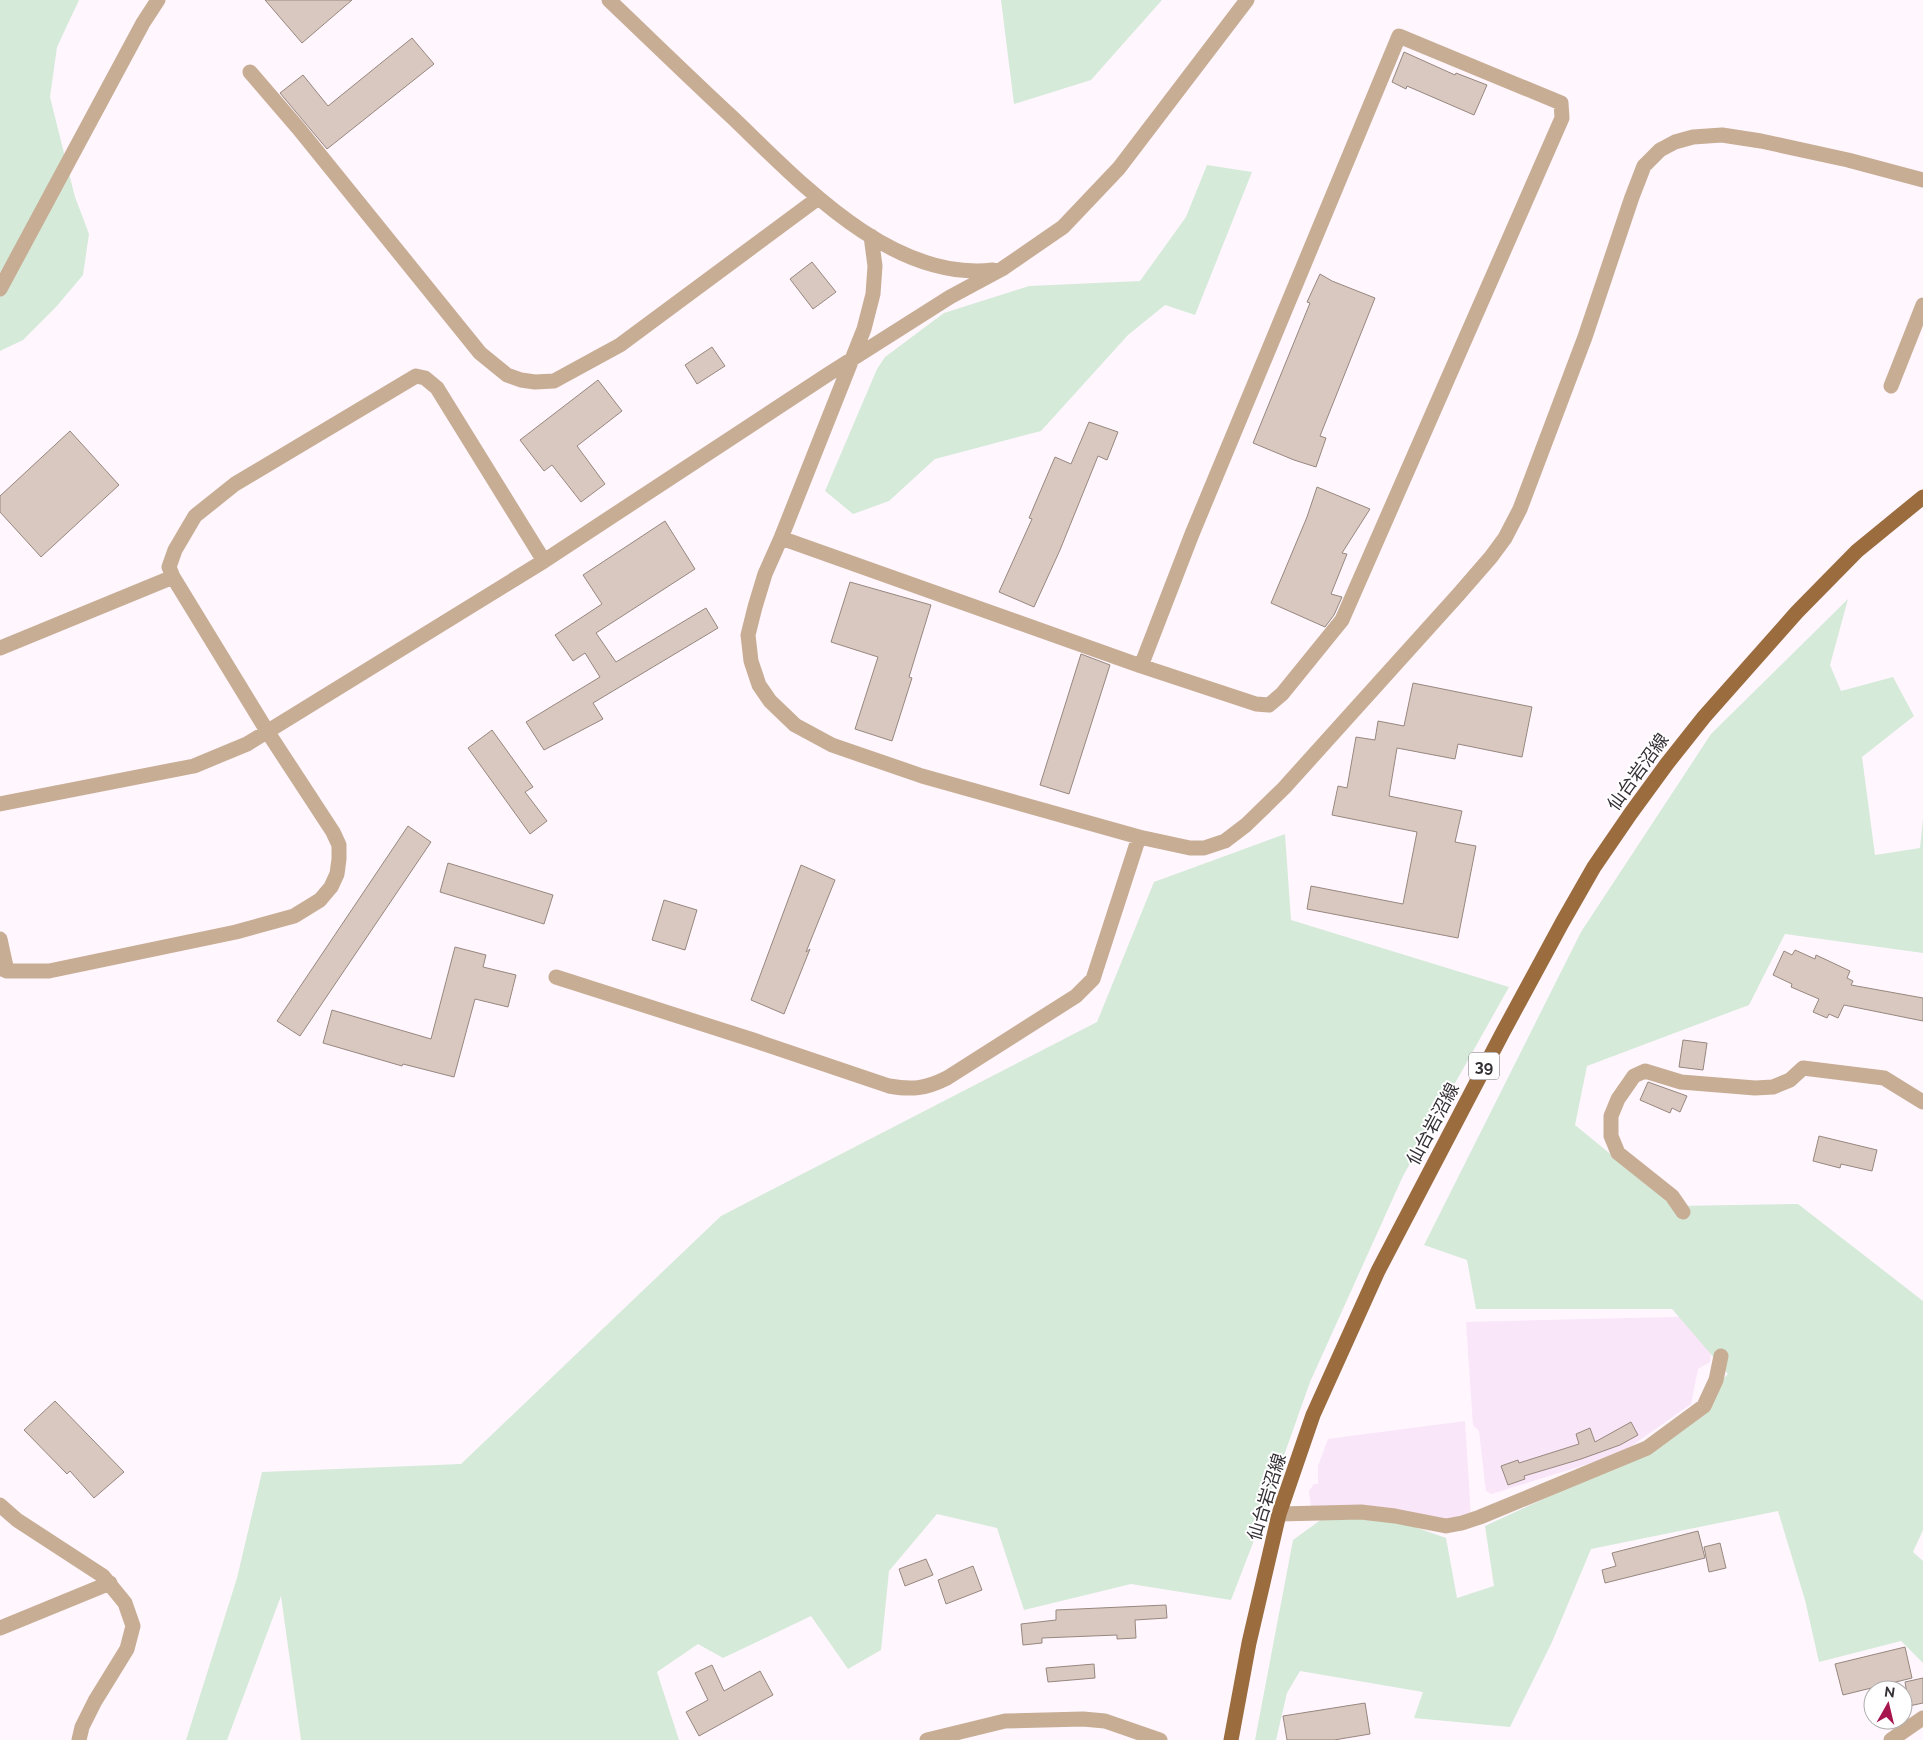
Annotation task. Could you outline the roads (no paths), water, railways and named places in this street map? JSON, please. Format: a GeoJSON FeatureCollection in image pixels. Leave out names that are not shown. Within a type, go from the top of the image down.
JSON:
{"type":"FeatureCollection","features":[{"type":"Feature","properties":{"kind":"main road","name":"仙台岩沼線"},"geometry":{"type":"LineString","coordinates":[[1230,1740],[1249,1643],[1279,1514],[1313,1416],[1378,1272],[1503,1032],[1594,867],[1631,813],[1704,717],[1797,612],[1857,551],[1923,498]]}},
{"type":"Feature","properties":{"kind":"street"},"geometry":{"type":"LineString","coordinates":[[0,289],[143,23],[158,0]]}},
{"type":"Feature","properties":{"kind":"street"},"geometry":{"type":"LineString","coordinates":[[609,0],[817,199],[871,236],[899,252],[950,270],[973,272],[1002,268]]}},
{"type":"Feature","properties":{"kind":"street"},"geometry":{"type":"LineString","coordinates":[[0,804],[194,766],[247,744],[544,561],[852,359],[950,297],[1002,268],[1063,227],[1119,168],[1247,0]]}},
{"type":"Feature","properties":{"kind":"street"},"geometry":{"type":"LineString","coordinates":[[781,538],[1140,666],[1256,704],[1269,705],[1282,694],[1342,620],[1562,118],[1561,102],[1400,36],[1192,534],[1140,666]]}},
{"type":"Feature","properties":{"kind":"street"},"geometry":{"type":"LineString","coordinates":[[250,72],[480,353],[507,375],[522,380],[534,382],[554,381],[620,346],[817,199]]}},
{"type":"Feature","properties":{"kind":"street"},"geometry":{"type":"LineString","coordinates":[[871,236],[875,266],[873,294],[864,329],[765,574],[748,635],[751,661],[759,685],[770,702],[795,725],[832,745],[922,776],[1139,837],[1190,848],[1204,848],[1225,841],[1246,825],[1284,788],[1340,728],[1491,557],[1505,538],[1520,509],[1585,336],[1644,166],[1660,150],[1675,142],[1693,137],[1722,135],[1761,141],[1848,160],[1923,180]]}},
{"type":"Feature","properties":{"kind":"street"},"geometry":{"type":"LineString","coordinates":[[1891,386],[1923,305]]}},
{"type":"Feature","properties":{"kind":"street"},"geometry":{"type":"LineString","coordinates":[[0,939],[3,970],[50,971],[236,932],[294,916],[320,900],[331,887],[337,874],[339,859],[339,845],[333,832],[267,731],[173,577],[169,567],[175,550],[194,516],[235,484],[416,376],[425,378],[437,388],[544,561]]}},
{"type":"Feature","properties":{"kind":"street"},"geometry":{"type":"LineString","coordinates":[[0,648],[173,577]]}},
{"type":"Feature","properties":{"kind":"street"},"geometry":{"type":"LineString","coordinates":[[556,977],[889,1086],[911,1090],[931,1086],[947,1078],[1085,989],[1093,979],[1139,837]]}},
{"type":"Feature","properties":{"kind":"street"},"geometry":{"type":"LineString","coordinates":[[1683,1212],[1672,1196],[1618,1153],[1611,1136],[1611,1116],[1614,1108],[1634,1076],[1645,1071],[1681,1082],[1755,1088],[1773,1087],[1790,1080],[1803,1068],[1884,1078],[1923,1102]]}},
{"type":"Feature","properties":{"kind":"street"},"geometry":{"type":"LineString","coordinates":[[1279,1514],[1361,1512],[1395,1516],[1446,1526],[1480,1517],[1647,1448],[1704,1406],[1716,1380],[1721,1356]]}},
{"type":"Feature","properties":{"kind":"street"},"geometry":{"type":"LineString","coordinates":[[0,1505],[17,1520],[103,1576],[125,1603],[133,1626],[128,1649],[95,1701],[82,1727],[78,1740]]}},
{"type":"Feature","properties":{"kind":"street"},"geometry":{"type":"LineString","coordinates":[[0,1628],[110,1583]]}},
{"type":"Feature","properties":{"kind":"street"},"geometry":{"type":"LineString","coordinates":[[1891,1740],[1923,1718]]}},
{"type":"Feature","properties":{"kind":"street"},"geometry":{"type":"LineString","coordinates":[[927,1740],[1006,1721],[1051,1719],[1105,1721],[1160,1740]]}}]}
